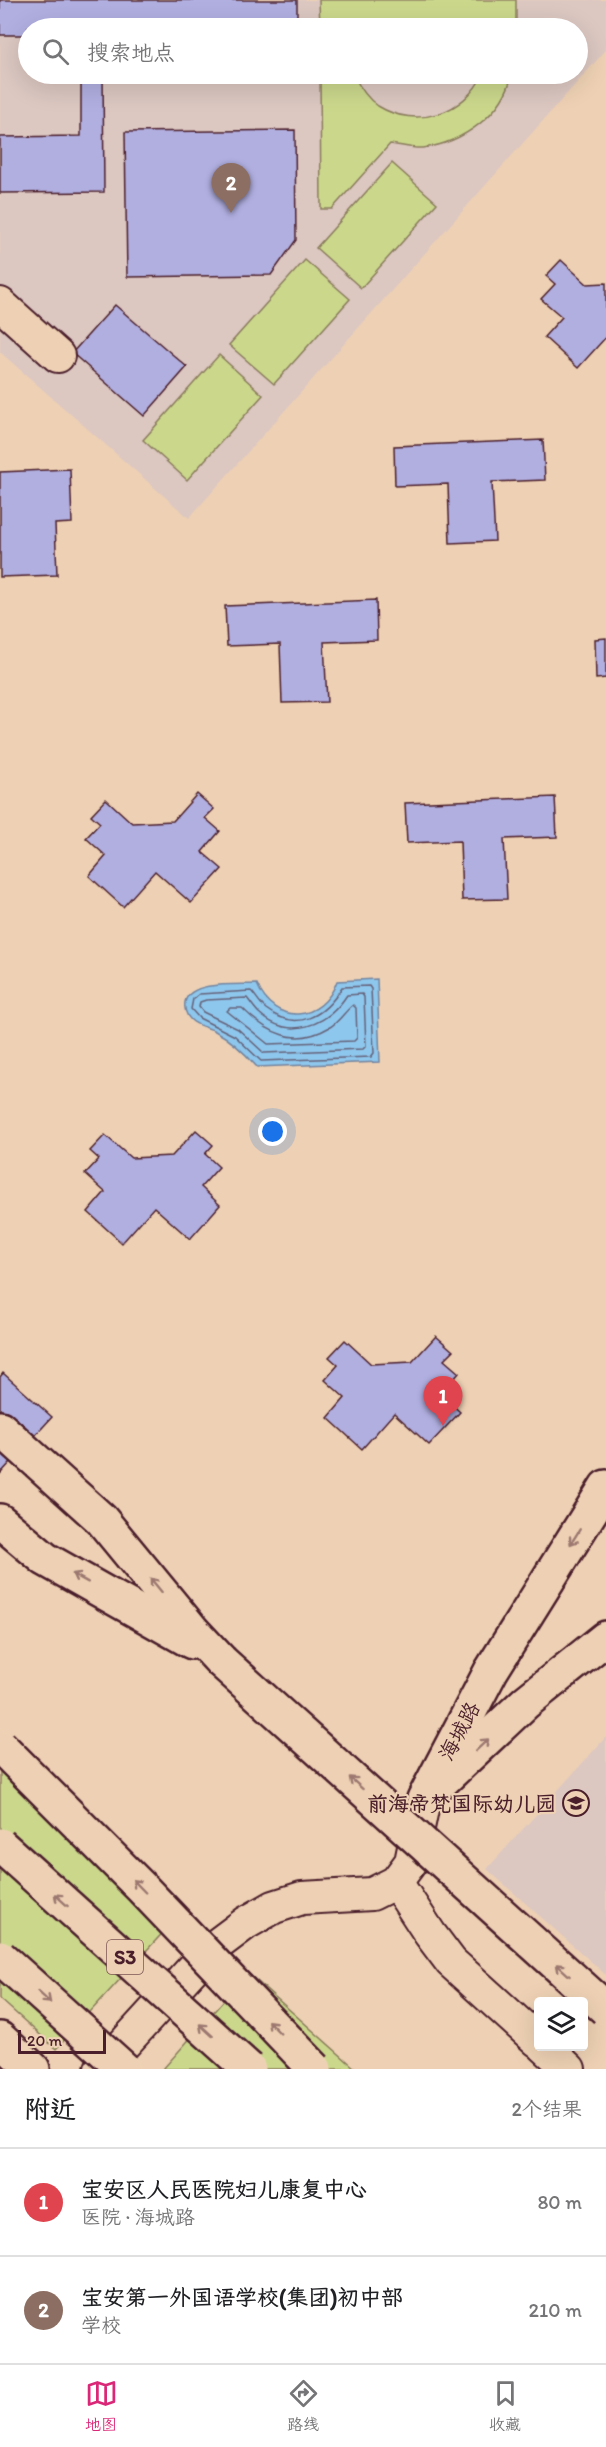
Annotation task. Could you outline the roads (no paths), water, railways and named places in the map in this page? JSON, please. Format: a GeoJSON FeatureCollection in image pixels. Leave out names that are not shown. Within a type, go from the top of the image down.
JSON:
{"type":"FeatureCollection","features":[{"type":"Feature","properties":{"kind":"main road"},"geometry":{"type":"LineString","coordinates":[[0,1428],[101,1519],[193,1631],[221,1661],[606,2009]]}},
{"type":"Feature","properties":{"kind":"main road","name":"海城路"},"geometry":{"type":"LineString","coordinates":[[424,1799],[490,1671],[606,1487]]}},
{"type":"Feature","properties":{"kind":"main road"},"geometry":{"type":"LineString","coordinates":[[0,1521],[45,1559],[186,1638],[221,1661]]}},
{"type":"Feature","properties":{"kind":"main road","name":"海城路"},"geometry":{"type":"LineString","coordinates":[[424,1799],[526,1702],[606,1638]]}},
{"type":"Feature","properties":{"kind":"main road"},"geometry":{"type":"LineString","coordinates":[[0,1746],[134,1880],[315,2069]]}},
{"type":"Feature","properties":{"kind":"main road","name":"S3"},"geometry":{"type":"LineString","coordinates":[[0,1845],[249,2069]]}},
{"type":"Feature","properties":{"kind":"main road"},"geometry":{"type":"LineString","coordinates":[[0,1958],[124,2069]]}},
{"type":"Feature","properties":{"kind":"main road"},"geometry":{"type":"LineString","coordinates":[[0,2039],[33,2069]]}},
{"type":"Feature","properties":{"kind":"street"},"geometry":{"type":"LineString","coordinates":[[0,304],[58,356]]}},
{"type":"Feature","properties":{"kind":"street"},"geometry":{"type":"LineString","coordinates":[[101,2069],[210,1950],[246,1923],[274,1907],[302,1898],[372,1894],[396,1882],[411,1862],[424,1799]]}},
{"type":"Feature","properties":{"kind":"street"},"geometry":{"type":"LineString","coordinates":[[396,1882],[451,1962],[534,2037]]}},
{"type":"Feature","properties":{"kind":"street"},"geometry":{"type":"LineString","coordinates":[[549,2051],[569,2069]]}},
{"type":"Feature","properties":{"kind":"water"},"geometry":{"type":"Polygon","coordinates":[[[377,979],[380,1062],[257,1067],[227,1038],[192,1021],[185,1009],[185,1002],[189,995],[196,990],[216,985],[257,984],[265,998],[275,1007],[286,1013],[298,1014],[321,1005],[330,995],[337,981],[377,979]]]}},
{"type":"Feature","properties":{"kind":"place","name":"宝安第一外国语学校(集团)初中部"},"geometry":{"type":"Point","coordinates":[231,213]}},
{"type":"Feature","properties":{"kind":"place","name":"宝安区人民医院妇儿康复中心"},"geometry":{"type":"Point","coordinates":[443,1426]}},
{"type":"Feature","properties":{"kind":"place","name":"前海帝梵国际幼儿园"},"geometry":{"type":"Point","coordinates":[576,1803]}}]}
